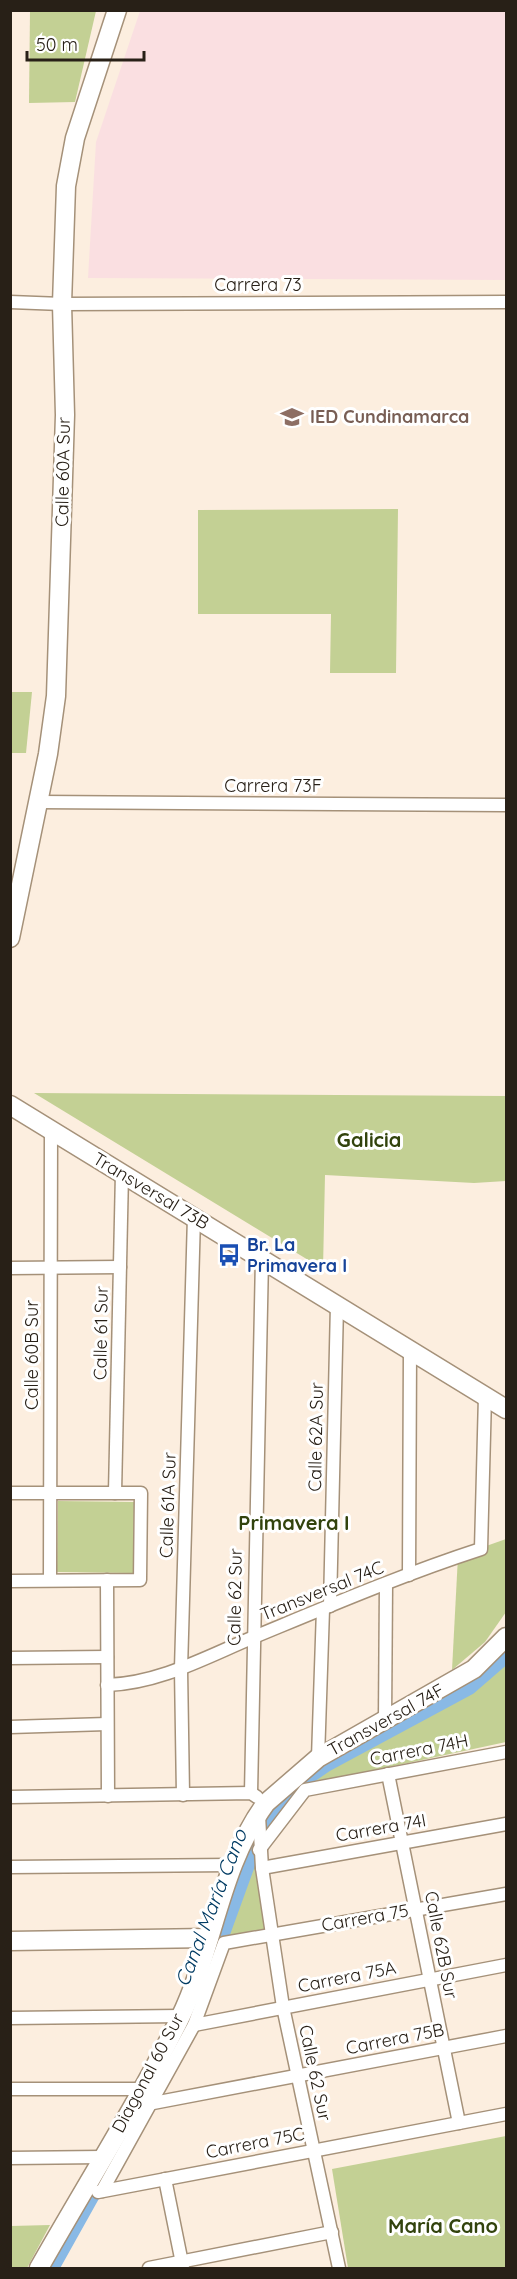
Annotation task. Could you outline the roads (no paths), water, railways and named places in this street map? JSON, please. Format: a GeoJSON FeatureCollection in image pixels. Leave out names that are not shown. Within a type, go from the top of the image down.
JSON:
{"type":"FeatureCollection","features":[{"type":"Feature","properties":{"kind":"street","name":"Calle 60A Sur"},"geometry":{"type":"LineString","coordinates":[[10,938],[39,802],[56,696],[61,603],[65,415],[63,304],[66,186],[75,138],[117,10]]}},
{"type":"Feature","properties":{"kind":"street","name":"Carrera 73"},"geometry":{"type":"LineString","coordinates":[[10,302],[63,304],[507,302]]}},
{"type":"Feature","properties":{"kind":"street","name":"Carrera 73F"},"geometry":{"type":"LineString","coordinates":[[39,802],[507,805]]}},
{"type":"Feature","properties":{"kind":"street","name":"Transversal 73B"},"geometry":{"type":"LineString","coordinates":[[10,1105],[507,1409]]}},
{"type":"Feature","properties":{"kind":"street","name":"Calle 60B Sur"},"geometry":{"type":"LineString","coordinates":[[50,1580],[51,1129]]}},
{"type":"Feature","properties":{"kind":"street","name":"Calle 61 Sur"},"geometry":{"type":"LineString","coordinates":[[115,1493],[122,1173]]}},
{"type":"Feature","properties":{"kind":"street","name":"Calle 61A Sur"},"geometry":{"type":"LineString","coordinates":[[183,1794],[182,1669],[194,1217]]}},
{"type":"Feature","properties":{"kind":"street","name":"Calle 62 Sur"},"geometry":{"type":"LineString","coordinates":[[262,1258],[252,1638],[260,1850],[283,2007],[339,2268]]}},
{"type":"Feature","properties":{"kind":"street"},"geometry":{"type":"LineString","coordinates":[[10,1268],[120,1267]]}},
{"type":"Feature","properties":{"kind":"street","name":"Calle 62A Sur"},"geometry":{"type":"LineString","coordinates":[[318,1758],[327,1607],[337,1305]]}},
{"type":"Feature","properties":{"kind":"street"},"geometry":{"type":"LineString","coordinates":[[409,1575],[410,1350]]}},
{"type":"Feature","properties":{"kind":"street","name":"Transversal 74C"},"geometry":{"type":"LineString","coordinates":[[107,1685],[134,1684],[182,1669],[327,1607],[481,1549],[484,1396]]}},
{"type":"Feature","properties":{"kind":"street"},"geometry":{"type":"LineString","coordinates":[[10,1493],[141,1493],[140,1580],[10,1581]]}},
{"type":"Feature","properties":{"kind":"street"},"geometry":{"type":"LineString","coordinates":[[106,1580],[108,1796]]}},
{"type":"Feature","properties":{"kind":"street"},"geometry":{"type":"LineString","coordinates":[[385,1720],[386,1584]]}},
{"type":"Feature","properties":{"kind":"street","name":"Transversal 74F"},"geometry":{"type":"LineString","coordinates":[[259,1803],[318,1758],[474,1669],[507,1637]]}},
{"type":"Feature","properties":{"kind":"street"},"geometry":{"type":"LineString","coordinates":[[10,1658],[107,1657]]}},
{"type":"Feature","properties":{"kind":"street"},"geometry":{"type":"LineString","coordinates":[[10,1727],[107,1724]]}},
{"type":"Feature","properties":{"kind":"street","name":"Carrera 74H"},"geometry":{"type":"LineString","coordinates":[[260,1850],[305,1790],[507,1752]]}},
{"type":"Feature","properties":{"kind":"street","name":"Calle 62B Sur"},"geometry":{"type":"LineString","coordinates":[[388,1774],[459,2123]]}},
{"type":"Feature","properties":{"kind":"street"},"geometry":{"type":"LineString","coordinates":[[10,1797],[183,1794],[259,1803]]}},
{"type":"Feature","properties":{"kind":"street","name":"Diagonal 60 Sur"},"geometry":{"type":"LineString","coordinates":[[39,2268],[102,2157],[144,2096],[187,2020],[216,1940],[231,1865],[259,1803]]}},
{"type":"Feature","properties":{"kind":"street","name":"Carrera 74I"},"geometry":{"type":"LineString","coordinates":[[262,1868],[507,1824]]}},
{"type":"Feature","properties":{"kind":"street"},"geometry":{"type":"LineString","coordinates":[[10,1867],[231,1865]]}},
{"type":"Feature","properties":{"kind":"street","name":"Carrera 75"},"geometry":{"type":"LineString","coordinates":[[10,1941],[216,1940],[272,1935],[507,1894]]}},
{"type":"Feature","properties":{"kind":"street","name":"Carrera 75A"},"geometry":{"type":"LineString","coordinates":[[10,2018],[187,2020],[283,2007],[507,1965]]}},
{"type":"Feature","properties":{"kind":"street","name":"Carrera 75B"},"geometry":{"type":"LineString","coordinates":[[10,2089],[144,2096],[297,2076],[507,2036]]}},
{"type":"Feature","properties":{"kind":"street","name":"Diagonal 60 Sur"},"geometry":{"type":"LineString","coordinates":[[102,2191],[144,2096]]}},
{"type":"Feature","properties":{"kind":"street","name":"Carrera 75C"},"geometry":{"type":"LineString","coordinates":[[81,2195],[507,2114]]}},
{"type":"Feature","properties":{"kind":"street"},"geometry":{"type":"LineString","coordinates":[[10,2158],[102,2157]]}},
{"type":"Feature","properties":{"kind":"street"},"geometry":{"type":"LineString","coordinates":[[165,2179],[182,2265]]}},
{"type":"Feature","properties":{"kind":"street"},"geometry":{"type":"LineString","coordinates":[[149,2268],[182,2265],[332,2232]]}},
{"type":"Feature","properties":{"kind":"waterway","name":"Canal María Cano"},"geometry":{"type":"LineString","coordinates":[[212,1961],[253,1848],[291,1788],[326,1764],[469,1687],[506,1655]]}},
{"type":"Feature","properties":{"kind":"waterway","name":"Canal María Cano"},"geometry":{"type":"LineString","coordinates":[[169,2057],[197,2002]]}},
{"type":"Feature","properties":{"kind":"waterway","name":"Canal María Cano"},"geometry":{"type":"LineString","coordinates":[[51,2268],[108,2166]]}},
{"type":"Feature","properties":{"kind":"place","name":"IED Cundinamarca"},"geometry":{"type":"Point","coordinates":[292,417]}},
{"type":"Feature","properties":{"kind":"place","name":"Br. La Primavera I"},"geometry":{"type":"Point","coordinates":[229,1255]}},
{"type":"Feature","properties":{"kind":"district","name":"Galicia"},"geometry":{"type":"Point","coordinates":[369,1140]}},
{"type":"Feature","properties":{"kind":"district","name":"Primavera I"},"geometry":{"type":"Point","coordinates":[294,1523]}},
{"type":"Feature","properties":{"kind":"district","name":"María Cano"},"geometry":{"type":"Point","coordinates":[443,2226]}}]}
